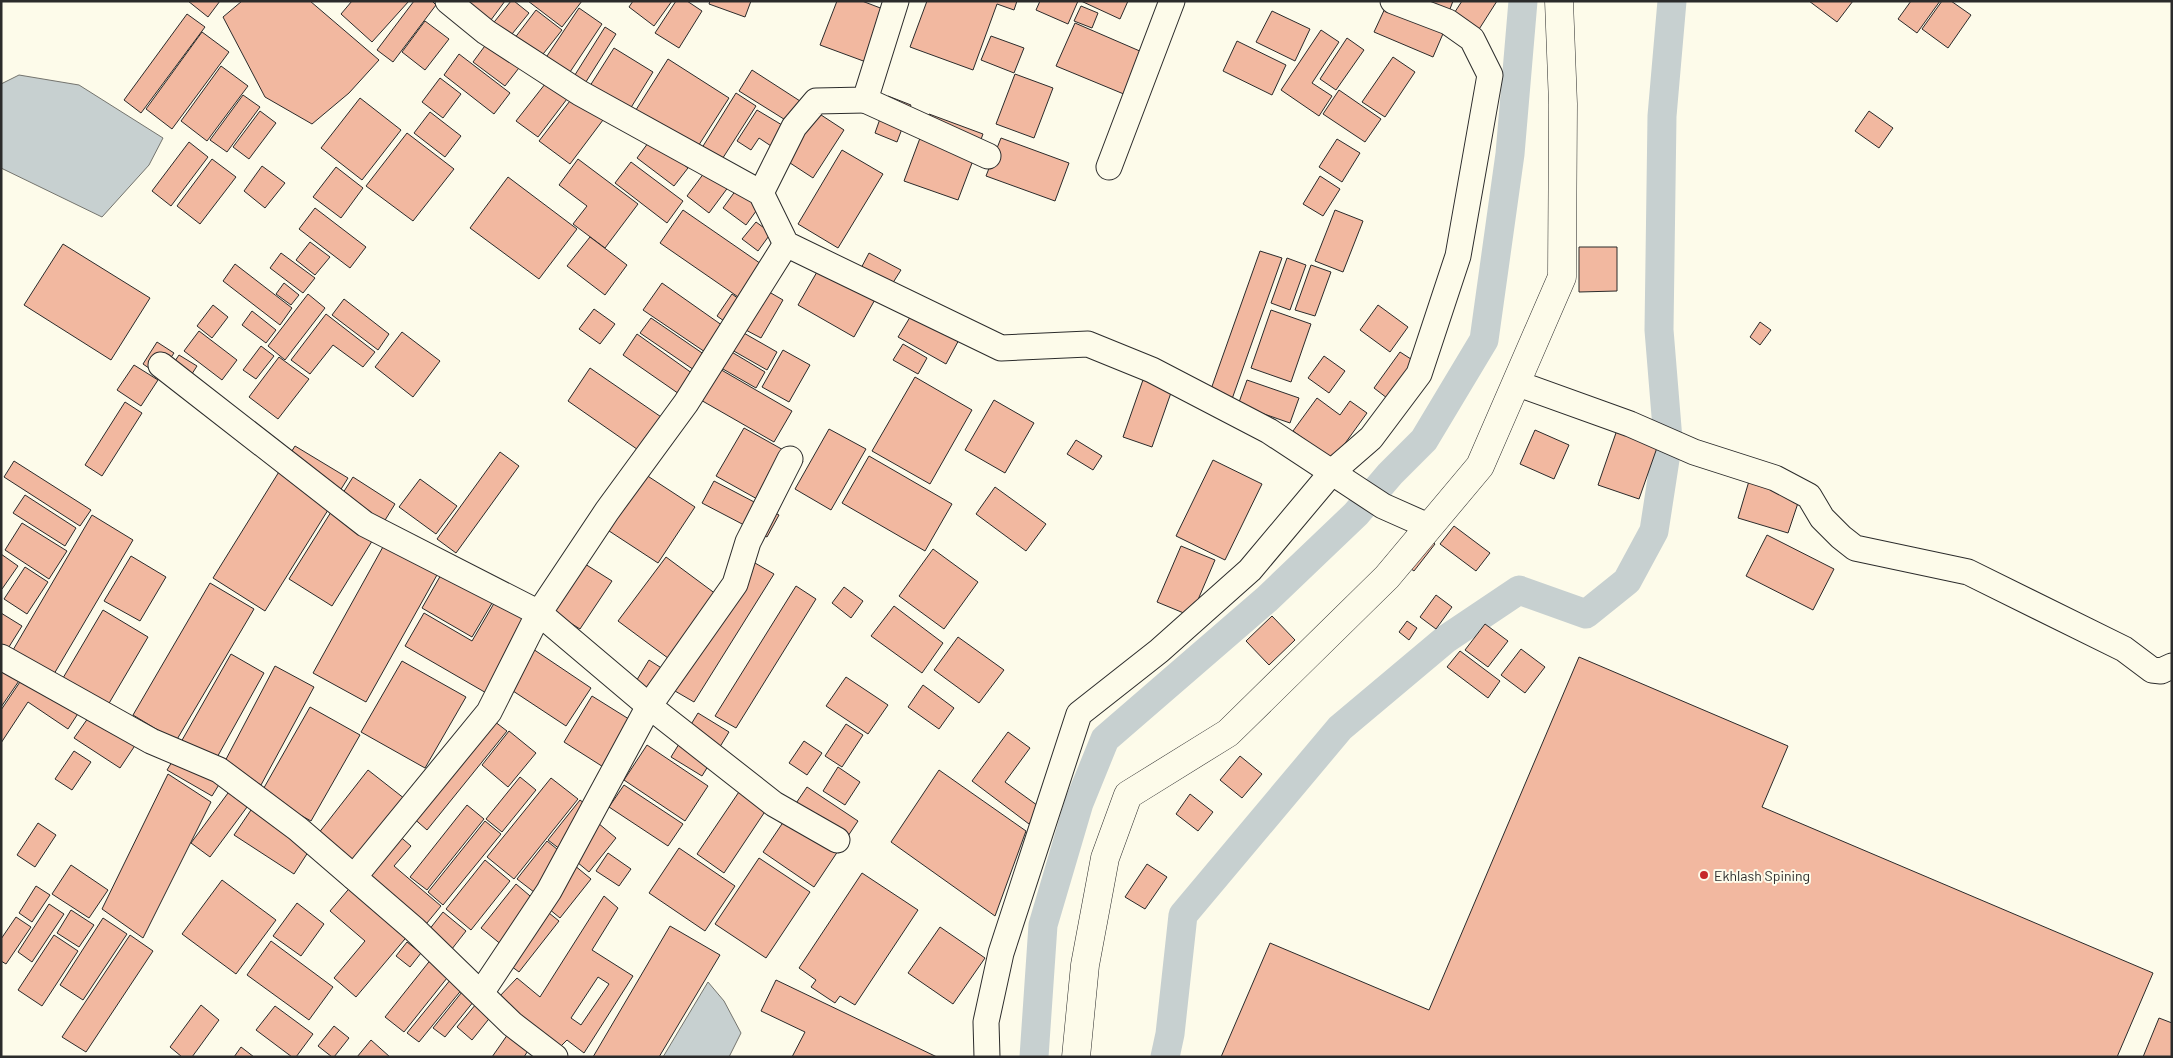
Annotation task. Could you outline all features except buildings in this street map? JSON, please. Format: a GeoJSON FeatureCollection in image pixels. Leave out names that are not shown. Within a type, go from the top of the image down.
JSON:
{"type":"FeatureCollection","features":[{"type":"Feature","properties":{"kind":"street"},"geometry":{"type":"LineString","coordinates":[[448,1],[486,32],[580,92],[761,193],[786,244],[1001,348],[1088,344],[1152,370],[1270,431],[1338,474],[1383,506],[1428,526]]}},
{"type":"Feature","properties":{"kind":"street"},"geometry":{"type":"LineString","coordinates":[[865,100],[896,1]]}},
{"type":"Feature","properties":{"kind":"street"},"geometry":{"type":"LineString","coordinates":[[1109,167],[1172,1]]}},
{"type":"Feature","properties":{"kind":"street"},"geometry":{"type":"LineString","coordinates":[[987,1057],[986,1022],[1001,953],[1079,714],[1159,652],[1250,570],[1370,438],[1419,374],[1458,256],[1490,74],[1472,39],[1448,22],[1393,1]]}},
{"type":"Feature","properties":{"kind":"street"},"geometry":{"type":"LineString","coordinates":[[1076,1057],[1085,965],[1105,858],[1128,796],[1228,733],[1387,576],[1480,466],[1562,277],[1564,104],[1559,1]]}},
{"type":"Feature","properties":{"kind":"street"},"geometry":{"type":"LineString","coordinates":[[761,193],[794,127],[816,101],[865,100],[988,156]]}},
{"type":"Feature","properties":{"kind":"street"},"geometry":{"type":"LineString","coordinates":[[354,877],[489,712],[539,613],[607,511],[686,403],[786,244]]}},
{"type":"Feature","properties":{"kind":"street"},"geometry":{"type":"LineString","coordinates":[[161,365],[365,524],[539,613],[649,706],[774,804],[837,840]]}},
{"type":"Feature","properties":{"kind":"street"},"geometry":{"type":"LineString","coordinates":[[1516,383],[1630,424],[1694,452],[1775,478],[1809,496],[1822,518],[1855,548],[1968,572],[2124,649],[2152,670],[2161,671],[2172,666]]}},
{"type":"Feature","properties":{"kind":"street"},"geometry":{"type":"LineString","coordinates":[[481,993],[549,891],[649,706],[735,584],[748,542],[790,459]]}},
{"type":"Feature","properties":{"kind":"street"},"geometry":{"type":"LineString","coordinates":[[1,657],[151,742],[219,770],[298,829],[414,929],[512,1024],[555,1057]]}},
{"type":"Feature","properties":{"kind":"shaded area"},"geometry":{"type":"Polygon","coordinates":[[[19,75],[79,85],[163,138],[149,165],[102,217],[1,168],[1,84],[19,75]]]}},
{"type":"Feature","properties":{"kind":"shaded area"},"geometry":{"type":"Polygon","coordinates":[[[708,982],[724,1001],[741,1033],[729,1057],[663,1057],[708,982]]]}},
{"type":"Feature","properties":{"kind":"waterway"},"geometry":{"type":"LineString","coordinates":[[1034,1057],[1043,925],[1079,803],[1105,739],[1267,599],[1356,514],[1390,474],[1424,440],[1484,340],[1510,154],[1523,1]]}},
{"type":"Feature","properties":{"kind":"waterway"},"geometry":{"type":"LineString","coordinates":[[1165,1057],[1170,1034],[1183,915],[1340,728],[1446,639],[1519,590],[1586,614],[1627,581],[1654,531],[1668,440],[1659,330],[1662,116],[1672,1]]}},
{"type":"Feature","properties":{"kind":"place","name":"Ekhlash Spining"},"geometry":{"type":"Point","coordinates":[1704,875]}}]}
